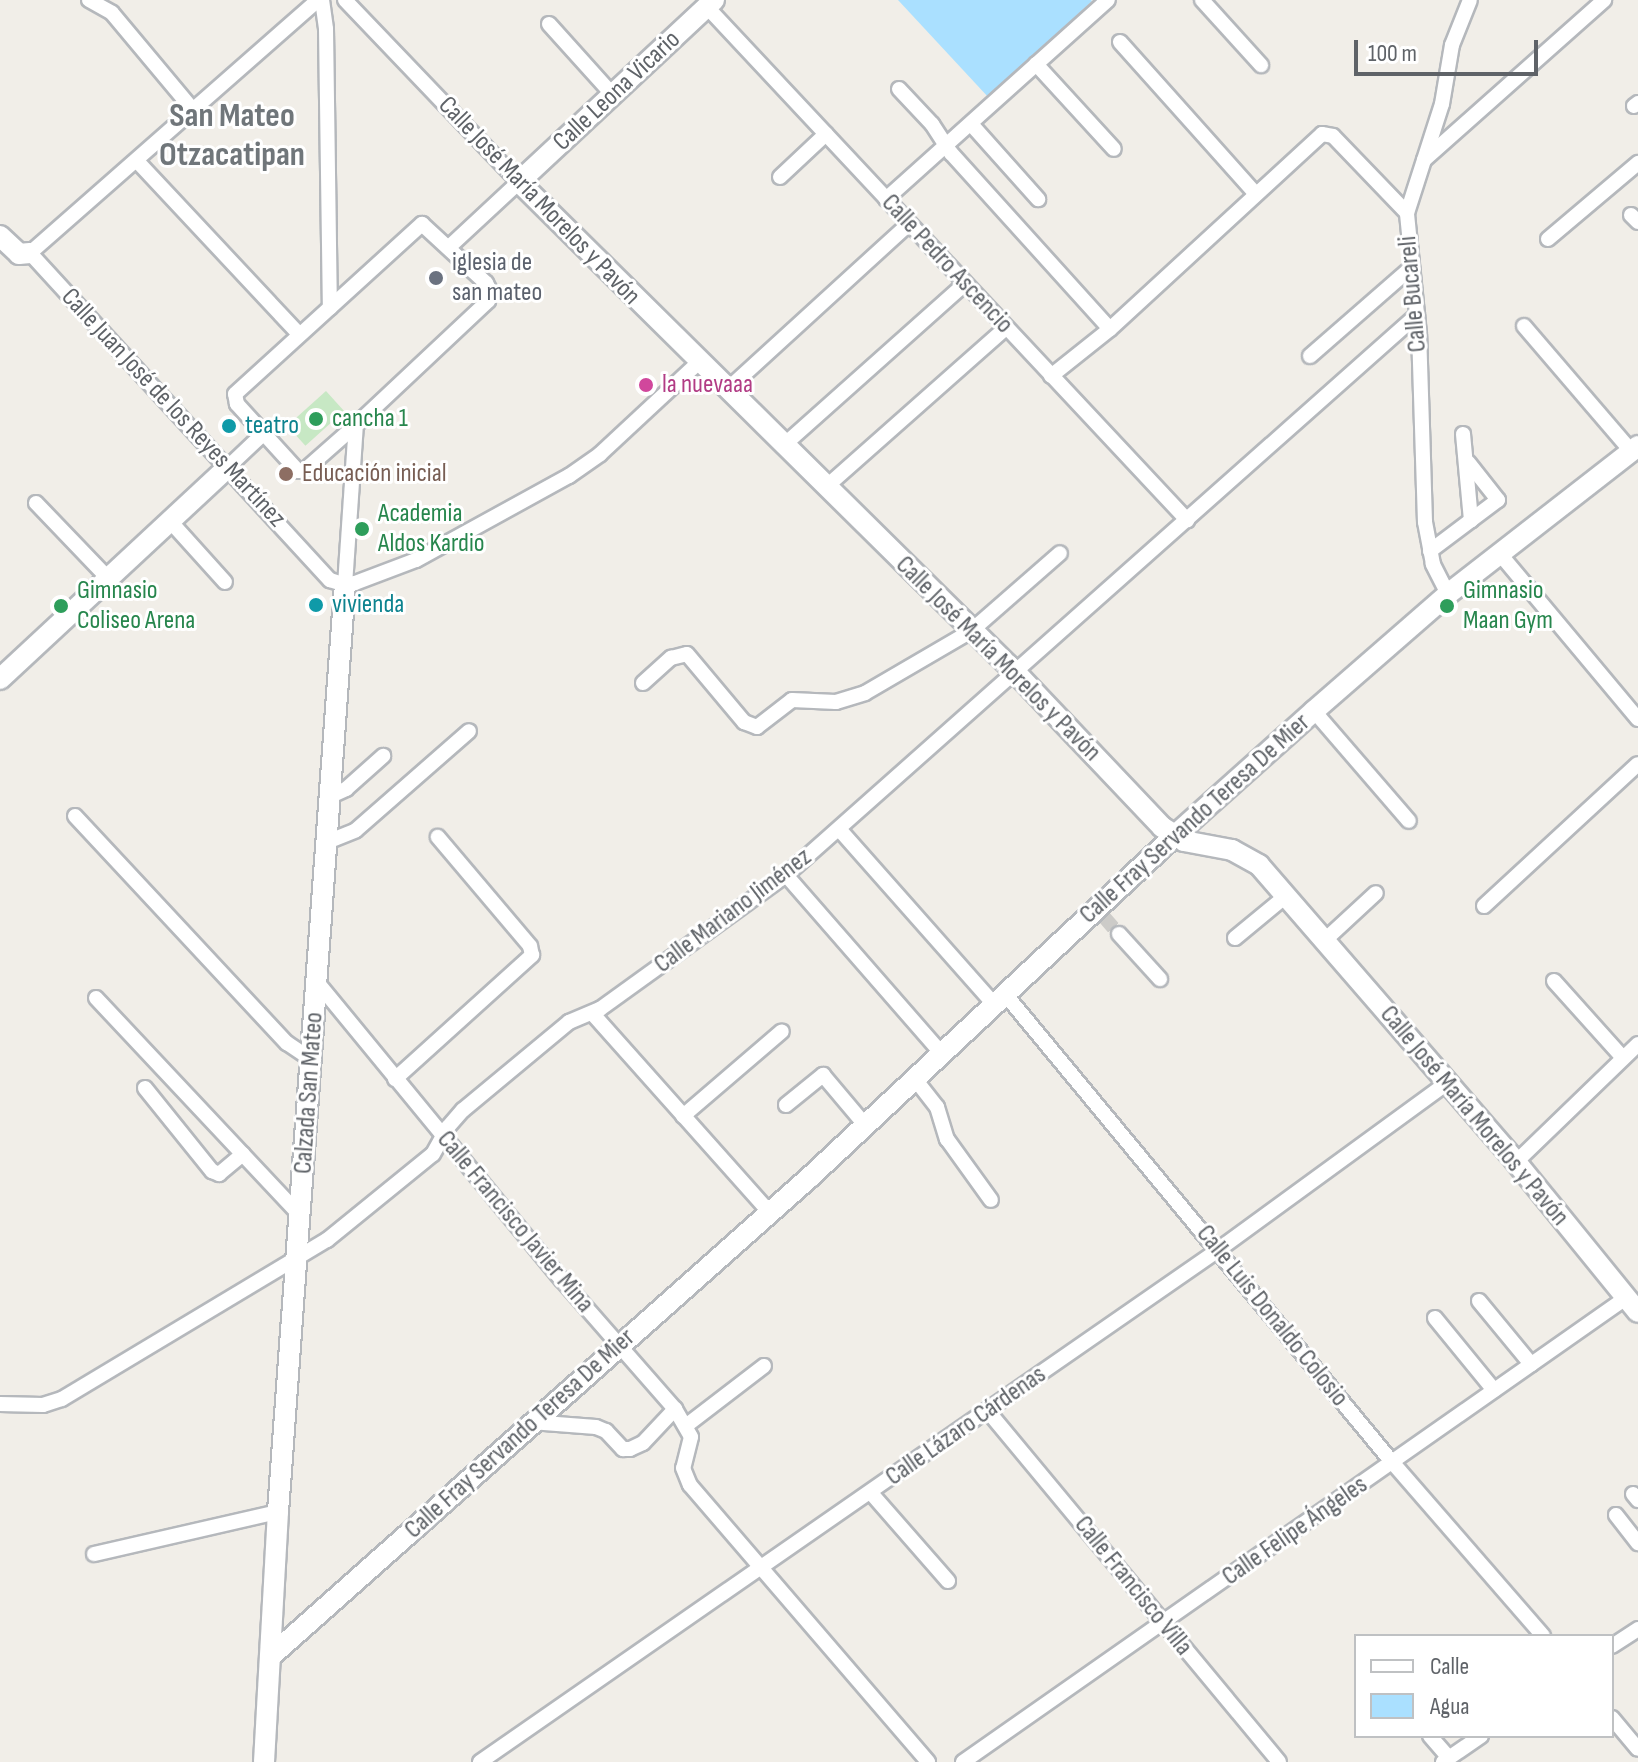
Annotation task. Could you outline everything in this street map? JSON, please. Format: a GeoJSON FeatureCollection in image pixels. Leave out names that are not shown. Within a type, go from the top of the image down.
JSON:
{"type":"FeatureCollection","features":[{"type":"Feature","properties":{"kind":"main road","name":"Calle Leona Vicario"},"geometry":{"type":"LineString","coordinates":[[519,182],[710,4]]}},
{"type":"Feature","properties":{"kind":"main road","name":"Calle José María Morelos y Pavón"},"geometry":{"type":"LineString","coordinates":[[519,182],[1017,674],[1173,837],[1241,853],[1259,865],[1516,1162],[1632,1305]]}},
{"type":"Feature","properties":{"kind":"main road","name":"Calle Juan José de los Reyes Martínez"},"geometry":{"type":"LineString","coordinates":[[0,236],[19,254],[30,253]]}},
{"type":"Feature","properties":{"kind":"main road","name":"Calle Fray Servando Teresa De Mier"},"geometry":{"type":"LineString","coordinates":[[271,1656],[770,1213],[999,999],[1100,913],[1173,837],[1314,711],[1448,594],[1635,449]]}},
{"type":"Feature","properties":{"kind":"main road"},"geometry":{"type":"LineString","coordinates":[[0,679],[227,468]]}},
{"type":"Feature","properties":{"kind":"main road","name":"Calzada San Mateo"},"geometry":{"type":"LineString","coordinates":[[264,1762],[278,1512],[345,585]]}},
{"type":"Feature","properties":{"kind":"street"},"geometry":{"type":"LineString","coordinates":[[89,0],[112,13],[194,111]]}},
{"type":"Feature","properties":{"kind":"street"},"geometry":{"type":"LineString","coordinates":[[30,253],[320,0],[326,29],[330,308]]}},
{"type":"Feature","properties":{"kind":"street","name":"Calle José María Morelos y Pavón"},"geometry":{"type":"LineString","coordinates":[[345,0],[519,182]]}},
{"type":"Feature","properties":{"kind":"street"},"geometry":{"type":"LineString","coordinates":[[886,199],[1108,0]]}},
{"type":"Feature","properties":{"kind":"street"},"geometry":{"type":"LineString","coordinates":[[1202,0],[1261,65]]}},
{"type":"Feature","properties":{"kind":"street","name":"Calle Bucareli"},"geometry":{"type":"LineString","coordinates":[[1448,594],[1430,551],[1425,522],[1417,315],[1407,213],[1442,104],[1452,45],[1470,0]]}},
{"type":"Feature","properties":{"kind":"street"},"geometry":{"type":"LineString","coordinates":[[1421,163],[1604,0]]}},
{"type":"Feature","properties":{"kind":"street","name":"Calle Pedro Ascencio"},"geometry":{"type":"LineString","coordinates":[[710,4],[909,224],[1187,520]]}},
{"type":"Feature","properties":{"kind":"street"},"geometry":{"type":"LineString","coordinates":[[549,24],[613,95]]}},
{"type":"Feature","properties":{"kind":"street"},"geometry":{"type":"LineString","coordinates":[[1120,42],[1255,193]]}},
{"type":"Feature","properties":{"kind":"street"},"geometry":{"type":"LineString","coordinates":[[1036,64],[1114,149]]}},
{"type":"Feature","properties":{"kind":"street"},"geometry":{"type":"LineString","coordinates":[[899,89],[932,124],[946,147],[1110,329]]}},
{"type":"Feature","properties":{"kind":"street"},"geometry":{"type":"LineString","coordinates":[[971,124],[1038,199]]}},
{"type":"Feature","properties":{"kind":"street"},"geometry":{"type":"LineString","coordinates":[[780,177],[826,134]]}},
{"type":"Feature","properties":{"kind":"street"},"geometry":{"type":"LineString","coordinates":[[1051,376],[1110,329],[1318,137],[1326,134],[1333,136],[1407,213]]}},
{"type":"Feature","properties":{"kind":"street"},"geometry":{"type":"LineString","coordinates":[[137,161],[299,334]]}},
{"type":"Feature","properties":{"kind":"street"},"geometry":{"type":"LineString","coordinates":[[1548,239],[1638,163]]}},
{"type":"Feature","properties":{"kind":"street","name":"Calle Leona Vicario"},"geometry":{"type":"LineString","coordinates":[[449,247],[519,182]]}},
{"type":"Feature","properties":{"kind":"street"},"geometry":{"type":"LineString","coordinates":[[728,389],[909,224]]}},
{"type":"Feature","properties":{"kind":"street"},"geometry":{"type":"LineString","coordinates":[[419,225],[426,225],[449,247],[486,283],[490,291],[488,301],[356,425],[302,471],[263,434],[237,404],[235,394],[419,225]]}},
{"type":"Feature","properties":{"kind":"street","name":"Calle Juan José de los Reyes Martínez"},"geometry":{"type":"LineString","coordinates":[[30,253],[330,580],[345,585]]}},
{"type":"Feature","properties":{"kind":"street"},"geometry":{"type":"LineString","coordinates":[[1310,356],[1411,268]]}},
{"type":"Feature","properties":{"kind":"street"},"geometry":{"type":"LineString","coordinates":[[784,445],[965,284]]}},
{"type":"Feature","properties":{"kind":"street","name":"Calle Mariano Jiménez"},"geometry":{"type":"LineString","coordinates":[[0,1404],[43,1405],[62,1399],[327,1240],[433,1154],[463,1110],[569,1022],[592,1013],[786,875],[1017,674],[1417,315]]}},
{"type":"Feature","properties":{"kind":"street"},"geometry":{"type":"LineString","coordinates":[[1524,326],[1635,449]]}},
{"type":"Feature","properties":{"kind":"street"},"geometry":{"type":"LineString","coordinates":[[826,487],[1006,328]]}},
{"type":"Feature","properties":{"kind":"street"},"geometry":{"type":"LineString","coordinates":[[345,585],[416,560],[569,476],[600,454],[699,362]]}},
{"type":"Feature","properties":{"kind":"street","name":"Calzada San Mateo"},"geometry":{"type":"LineString","coordinates":[[345,585],[356,425]]}},
{"type":"Feature","properties":{"kind":"street"},"geometry":{"type":"LineString","coordinates":[[227,468],[263,434]]}},
{"type":"Feature","properties":{"kind":"street"},"geometry":{"type":"LineString","coordinates":[[1463,434],[1468,462],[1471,521]]}},
{"type":"Feature","properties":{"kind":"street"},"geometry":{"type":"LineString","coordinates":[[1430,551],[1498,500],[1468,462]]}},
{"type":"Feature","properties":{"kind":"street"},"geometry":{"type":"LineString","coordinates":[[36,503],[108,578]]}},
{"type":"Feature","properties":{"kind":"street"},"geometry":{"type":"LineString","coordinates":[[170,521],[225,582]]}},
{"type":"Feature","properties":{"kind":"street"},"geometry":{"type":"LineString","coordinates":[[643,683],[671,658],[687,654],[744,722],[757,727],[792,700],[836,702],[865,693],[971,631],[1060,553]]}},
{"type":"Feature","properties":{"kind":"street"},"geometry":{"type":"LineString","coordinates":[[1500,554],[1638,719]]}},
{"type":"Feature","properties":{"kind":"street"},"geometry":{"type":"LineString","coordinates":[[1314,711],[1409,821]]}},
{"type":"Feature","properties":{"kind":"street"},"geometry":{"type":"LineString","coordinates":[[327,842],[356,830],[469,731]]}},
{"type":"Feature","properties":{"kind":"street"},"geometry":{"type":"LineString","coordinates":[[331,796],[346,789],[383,756]]}},
{"type":"Feature","properties":{"kind":"street"},"geometry":{"type":"LineString","coordinates":[[1484,906],[1638,764]]}},
{"type":"Feature","properties":{"kind":"street"},"geometry":{"type":"LineString","coordinates":[[75,816],[287,1043],[311,1059]]}},
{"type":"Feature","properties":{"kind":"street","name":"Calle Luis Donaldo Colosio"},"geometry":{"type":"LineString","coordinates":[[839,829],[999,999],[1218,1250],[1392,1462],[1541,1634]]}},
{"type":"Feature","properties":{"kind":"street"},"geometry":{"type":"LineString","coordinates":[[395,1079],[532,955],[530,946],[438,837]]}},
{"type":"Feature","properties":{"kind":"street"},"geometry":{"type":"LineString","coordinates":[[786,875],[942,1054]]}},
{"type":"Feature","properties":{"kind":"street"},"geometry":{"type":"LineString","coordinates":[[1325,940],[1376,893]]}},
{"type":"Feature","properties":{"kind":"street"},"geometry":{"type":"LineString","coordinates":[[1235,938],[1287,895]]}},
{"type":"Feature","properties":{"kind":"street"},"geometry":{"type":"LineString","coordinates":[[1119,934],[1160,979]]}},
{"type":"Feature","properties":{"kind":"street"},"geometry":{"type":"LineString","coordinates":[[1554,981],[1623,1058]]}},
{"type":"Feature","properties":{"kind":"street","name":"Calle Francisco Javier Mina"},"geometry":{"type":"LineString","coordinates":[[317,982],[687,1425]]}},
{"type":"Feature","properties":{"kind":"street"},"geometry":{"type":"LineString","coordinates":[[96,998],[299,1214]]}},
{"type":"Feature","properties":{"kind":"street"},"geometry":{"type":"LineString","coordinates":[[592,1013],[770,1213]]}},
{"type":"Feature","properties":{"kind":"street"},"geometry":{"type":"LineString","coordinates":[[683,1116],[782,1031]]}},
{"type":"Feature","properties":{"kind":"street"},"geometry":{"type":"LineString","coordinates":[[1516,1162],[1638,1044]]}},
{"type":"Feature","properties":{"kind":"street"},"geometry":{"type":"LineString","coordinates":[[786,1105],[823,1075],[866,1126]]}},
{"type":"Feature","properties":{"kind":"street"},"geometry":{"type":"LineString","coordinates":[[915,1079],[937,1107],[947,1139],[991,1200]]}},
{"type":"Feature","properties":{"kind":"street","name":"Calle Lázaro Cárdenas"},"geometry":{"type":"LineString","coordinates":[[480,1762],[1218,1250],[1447,1083]]}},
{"type":"Feature","properties":{"kind":"street"},"geometry":{"type":"LineString","coordinates":[[145,1088],[212,1171],[219,1174],[243,1154]]}},
{"type":"Feature","properties":{"kind":"street"},"geometry":{"type":"LineString","coordinates":[[1479,1301],[1531,1364]]}},
{"type":"Feature","properties":{"kind":"street","name":"Calle Felipe Ángeles"},"geometry":{"type":"LineString","coordinates":[[963,1762],[1531,1364],[1632,1305]]}},
{"type":"Feature","properties":{"kind":"street"},"geometry":{"type":"LineString","coordinates":[[1435,1318],[1494,1390]]}},
{"type":"Feature","properties":{"kind":"street"},"geometry":{"type":"LineString","coordinates":[[764,1366],[687,1425],[691,1437],[683,1468],[685,1476],[928,1762]]}},
{"type":"Feature","properties":{"kind":"street"},"geometry":{"type":"LineString","coordinates":[[531,1422],[601,1428],[623,1449],[630,1449],[643,1443],[675,1409]]}},
{"type":"Feature","properties":{"kind":"street","name":"Calle Francisco Villa"},"geometry":{"type":"LineString","coordinates":[[987,1410],[1279,1762]]}},
{"type":"Feature","properties":{"kind":"street"},"geometry":{"type":"LineString","coordinates":[[871,1493],[948,1581]]}},
{"type":"Feature","properties":{"kind":"street"},"geometry":{"type":"LineString","coordinates":[[94,1554],[278,1512]]}},
{"type":"Feature","properties":{"kind":"street"},"geometry":{"type":"LineString","coordinates":[[1616,1515],[1638,1543]]}},
{"type":"Feature","properties":{"kind":"street"},"geometry":{"type":"LineString","coordinates":[[1614,1645],[1638,1629]]}},
{"type":"Feature","properties":{"kind":"street"},"geometry":{"type":"LineString","coordinates":[[1614,1720],[1638,1749]]}},
{"type":"Feature","properties":{"kind":"street"},"geometry":{"type":"LineString","coordinates":[[1431,1738],[1446,1760],[1478,1738]]}},
{"type":"Feature","properties":{"kind":"green space","name":"cancha 1"},"geometry":{"type":"Polygon","coordinates":[[[326,391],[344,411],[305,446],[287,426],[326,391]]]}},
{"type":"Feature","properties":{"kind":"water"},"geometry":{"type":"Polygon","coordinates":[[[898,0],[1091,0],[1092,1],[989,98],[898,0]]]}},
{"type":"Feature","properties":{"kind":"tunnel"},"geometry":{"type":"LineString","coordinates":[[1104,917],[1119,934]]}},
{"type":"Feature","properties":{"kind":"place","name":"iglesia de san mateo"},"geometry":{"type":"Point","coordinates":[436,278]}},
{"type":"Feature","properties":{"kind":"place","name":"la nuevaaa"},"geometry":{"type":"Point","coordinates":[646,385]}},
{"type":"Feature","properties":{"kind":"place","name":"cancha 1"},"geometry":{"type":"Point","coordinates":[316,419]}},
{"type":"Feature","properties":{"kind":"place","name":"teatro"},"geometry":{"type":"Point","coordinates":[229,426]}},
{"type":"Feature","properties":{"kind":"place","name":"Educación inicial"},"geometry":{"type":"Point","coordinates":[286,474]}},
{"type":"Feature","properties":{"kind":"place","name":"Academia Aldos Kardio"},"geometry":{"type":"Point","coordinates":[362,529]}},
{"type":"Feature","properties":{"kind":"place","name":"vivienda"},"geometry":{"type":"Point","coordinates":[316,605]}},
{"type":"Feature","properties":{"kind":"place","name":"Gimnasio Coliseo Arena"},"geometry":{"type":"Point","coordinates":[61,606]}},
{"type":"Feature","properties":{"kind":"place","name":"Gimnasio Maan Gym"},"geometry":{"type":"Point","coordinates":[1447,606]}},
{"type":"Feature","properties":{"kind":"district","name":"San Mateo Otzacatipan"},"geometry":{"type":"Point","coordinates":[232,134]}}]}
